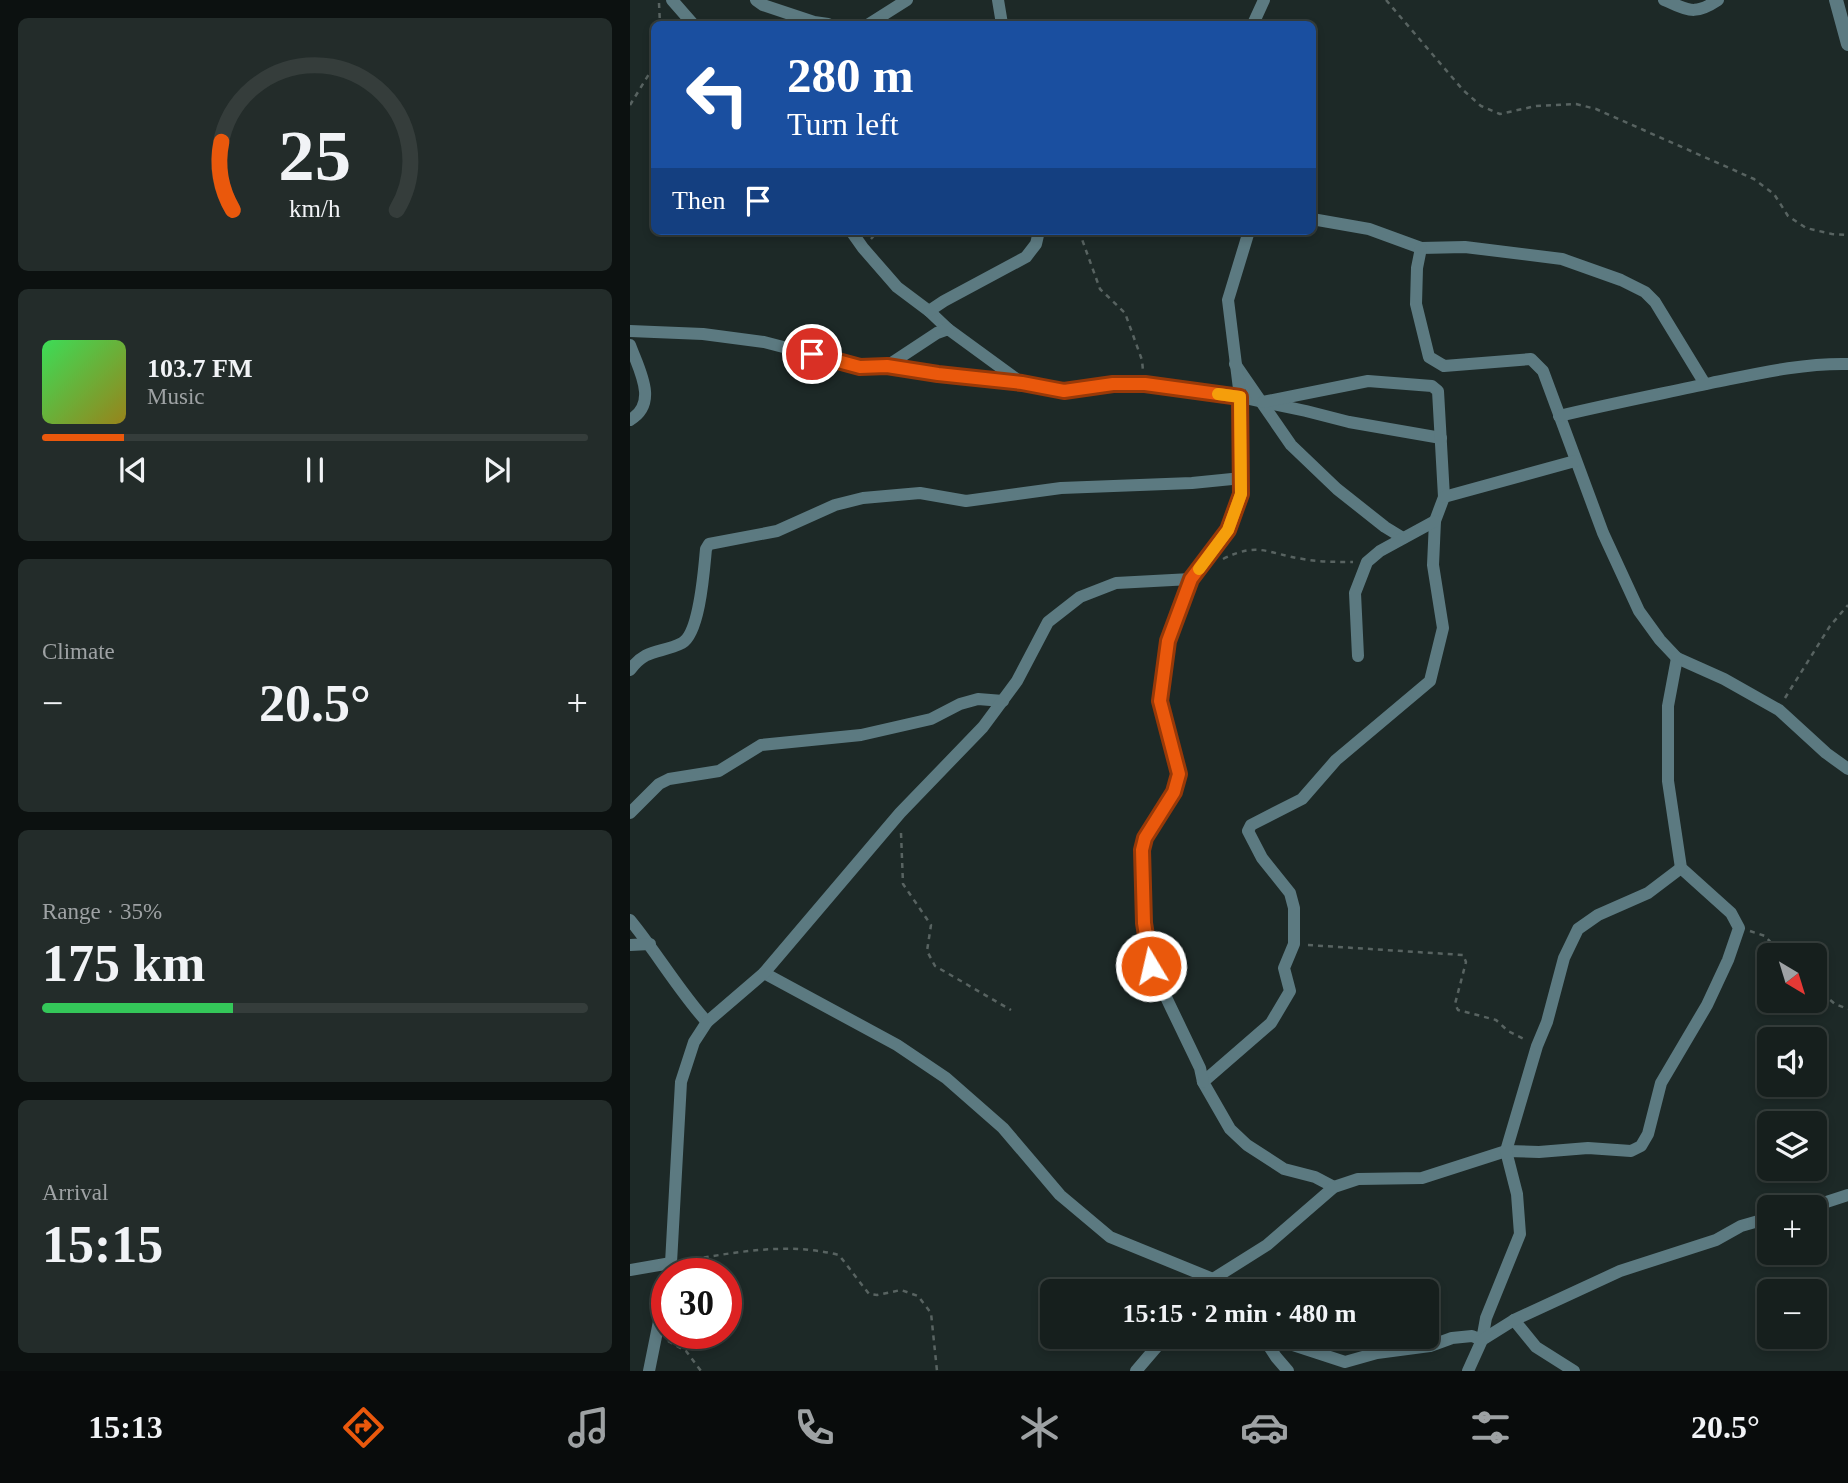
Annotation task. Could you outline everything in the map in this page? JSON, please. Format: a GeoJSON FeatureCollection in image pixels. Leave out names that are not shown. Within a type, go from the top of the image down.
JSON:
{"type":"FeatureCollection","features":[{"type":"Feature","properties":{"kind":"street"},"geometry":{"type":"LineString","coordinates":[[673,0],[690,21]]}},
{"type":"Feature","properties":{"kind":"street"},"geometry":{"type":"LineString","coordinates":[[756,0],[763,5],[811,21]]}},
{"type":"Feature","properties":{"kind":"street"},"geometry":{"type":"LineString","coordinates":[[874,21],[907,0]]}},
{"type":"Feature","properties":{"kind":"street"},"geometry":{"type":"LineString","coordinates":[[998,0],[1002,21]]}},
{"type":"Feature","properties":{"kind":"street"},"geometry":{"type":"LineString","coordinates":[[1255,21],[1264,0]]}},
{"type":"Feature","properties":{"kind":"street"},"geometry":{"type":"LineString","coordinates":[[1664,0],[1694,11],[1718,0]]}},
{"type":"Feature","properties":{"kind":"street"},"geometry":{"type":"LineString","coordinates":[[1836,0],[1848,44]]}},
{"type":"Feature","properties":{"kind":"street"},"geometry":{"type":"LineString","coordinates":[[1316,220],[1370,229],[1421,248],[1465,247],[1543,256],[1620,280],[1645,292],[1655,302],[1705,384]]}},
{"type":"Feature","properties":{"kind":"street"},"geometry":{"type":"LineString","coordinates":[[854,235],[897,287],[948,330],[1022,383]]}},
{"type":"Feature","properties":{"kind":"street"},"geometry":{"type":"LineString","coordinates":[[929,312],[944,301],[1026,257],[1036,244],[1038,235]]}},
{"type":"Feature","properties":{"kind":"street"},"geometry":{"type":"LineString","coordinates":[[1248,235],[1228,300],[1240,397],[1241,494],[1228,530],[1191,579],[1168,641],[1160,701],[1179,774],[1174,792],[1145,838],[1142,850],[1144,923],[1151,966],[1200,1068],[1203,1082],[1230,1129],[1247,1145],[1284,1169],[1315,1177],[1334,1187]]}},
{"type":"Feature","properties":{"kind":"street"},"geometry":{"type":"LineString","coordinates":[[1421,248],[1417,268],[1416,304],[1429,357],[1444,366],[1531,359],[1543,371],[1602,533],[1640,611],[1660,640],[1677,658],[1724,679],[1779,710],[1826,753],[1848,769]]}},
{"type":"Feature","properties":{"kind":"street"},"geometry":{"type":"LineString","coordinates":[[887,366],[937,333],[948,330]]}},
{"type":"Feature","properties":{"kind":"street"},"geometry":{"type":"LineString","coordinates":[[630,331],[703,334],[764,342],[860,367],[887,366],[1064,391],[1113,384],[1145,384],[1240,397],[1349,422],[1441,438]]}},
{"type":"Feature","properties":{"kind":"street"},"geometry":{"type":"LineString","coordinates":[[630,345],[645,387],[645,403],[639,414],[630,420]]}},
{"type":"Feature","properties":{"kind":"street"},"geometry":{"type":"LineString","coordinates":[[1235,362],[1291,445],[1337,489],[1403,538]]}},
{"type":"Feature","properties":{"kind":"street"},"geometry":{"type":"LineString","coordinates":[[1559,416],[1786,367],[1822,363],[1848,364]]}},
{"type":"Feature","properties":{"kind":"street"},"geometry":{"type":"LineString","coordinates":[[1203,1082],[1271,1023],[1290,991],[1284,968],[1294,944],[1294,908],[1290,893],[1262,858],[1248,831],[1251,825],[1302,799],[1336,760],[1430,681],[1443,628],[1433,565],[1434,522],[1444,497],[1438,391],[1432,386],[1367,381],[1263,402]]}},
{"type":"Feature","properties":{"kind":"street"},"geometry":{"type":"LineString","coordinates":[[1444,497],[1575,461]]}},
{"type":"Feature","properties":{"kind":"street"},"geometry":{"type":"LineString","coordinates":[[630,670],[645,655],[683,642],[690,635],[702,594],[706,549],[709,544],[777,531],[835,505],[863,498],[920,493],[966,502],[1061,488],[1192,483],[1242,478]]}},
{"type":"Feature","properties":{"kind":"street"},"geometry":{"type":"LineString","coordinates":[[1358,656],[1355,593],[1367,562],[1380,551],[1434,522]]}},
{"type":"Feature","properties":{"kind":"street"},"geometry":{"type":"LineString","coordinates":[[670,1258],[681,1082],[694,1042],[707,1022],[764,973],[900,813],[983,727],[1017,681],[1048,622],[1080,597],[1116,583],[1191,579]]}},
{"type":"Feature","properties":{"kind":"street"},"geometry":{"type":"LineString","coordinates":[[764,973],[897,1045],[946,1078],[1003,1128],[1060,1195],[1110,1237],[1213,1279],[1267,1245],[1334,1187],[1358,1179],[1422,1178],[1506,1151],[1539,1152],[1588,1148],[1632,1151],[1641,1146],[1648,1134],[1661,1083],[1707,1005],[1728,960],[1739,928],[1731,913],[1681,868],[1668,781],[1668,706],[1677,658]]}},
{"type":"Feature","properties":{"kind":"street"},"geometry":{"type":"LineString","coordinates":[[630,813],[659,784],[669,779],[719,771],[761,745],[862,734],[931,719],[960,704],[978,699],[1003,701]]}},
{"type":"Feature","properties":{"kind":"street"},"geometry":{"type":"LineString","coordinates":[[1468,1371],[1520,1234],[1517,1194],[1506,1151],[1537,1046],[1547,1022],[1564,958],[1578,929],[1598,915],[1648,893],[1681,868]]}},
{"type":"Feature","properties":{"kind":"street"},"geometry":{"type":"LineString","coordinates":[[630,920],[707,1022]]}},
{"type":"Feature","properties":{"kind":"street"},"geometry":{"type":"LineString","coordinates":[[630,945],[650,944]]}},
{"type":"Feature","properties":{"kind":"street"},"geometry":{"type":"LineString","coordinates":[[1827,1202],[1848,1195]]}},
{"type":"Feature","properties":{"kind":"street"},"geometry":{"type":"LineString","coordinates":[[1482,1340],[1514,1320],[1620,1272],[1716,1240],[1741,1226],[1757,1221]]}},
{"type":"Feature","properties":{"kind":"street"},"geometry":{"type":"LineString","coordinates":[[630,1270],[651,1269]]}},
{"type":"Feature","properties":{"kind":"street"},"geometry":{"type":"LineString","coordinates":[[1514,1320],[1536,1348],[1574,1371]]}},
{"type":"Feature","properties":{"kind":"street"},"geometry":{"type":"LineString","coordinates":[[1439,1343],[1472,1336],[1482,1340]]}},
{"type":"Feature","properties":{"kind":"street"},"geometry":{"type":"LineString","coordinates":[[649,1371],[653,1349]]}},
{"type":"Feature","properties":{"kind":"street"},"geometry":{"type":"LineString","coordinates":[[1136,1371],[1155,1349]]}},
{"type":"Feature","properties":{"kind":"street"},"geometry":{"type":"LineString","coordinates":[[1271,1349],[1288,1371]]}},
{"type":"Feature","properties":{"kind":"street"},"geometry":{"type":"LineString","coordinates":[[1305,1349],[1345,1362],[1377,1353],[1407,1349]]}},
{"type":"Feature","properties":{"kind":"path"},"geometry":{"type":"LineString","coordinates":[[660,0],[660,21]]}},
{"type":"Feature","properties":{"kind":"path"},"geometry":{"type":"LineString","coordinates":[[1386,0],[1463,90],[1481,106],[1500,114],[1536,106],[1576,104],[1596,109],[1754,179],[1774,194],[1788,216],[1806,228],[1848,235]]}},
{"type":"Feature","properties":{"kind":"path"},"geometry":{"type":"LineString","coordinates":[[630,105],[651,71]]}},
{"type":"Feature","properties":{"kind":"path"},"geometry":{"type":"LineString","coordinates":[[1080,235],[1100,289],[1125,313],[1142,360],[1145,384]]}},
{"type":"Feature","properties":{"kind":"path"},"geometry":{"type":"LineString","coordinates":[[1218,562],[1240,551],[1259,549],[1300,559],[1367,562]]}},
{"type":"Feature","properties":{"kind":"path"},"geometry":{"type":"LineString","coordinates":[[1779,710],[1788,691],[1830,626],[1848,605]]}},
{"type":"Feature","properties":{"kind":"path"},"geometry":{"type":"LineString","coordinates":[[900,813],[903,884],[931,925],[928,951],[935,965],[1011,1010]]}},
{"type":"Feature","properties":{"kind":"path"},"geometry":{"type":"LineString","coordinates":[[1739,928],[1765,936],[1771,943]]}},
{"type":"Feature","properties":{"kind":"path"},"geometry":{"type":"LineString","coordinates":[[1294,944],[1463,955],[1466,962],[1455,1004],[1458,1010],[1496,1020],[1508,1031],[1537,1046]]}},
{"type":"Feature","properties":{"kind":"path"},"geometry":{"type":"LineString","coordinates":[[1827,997],[1848,1009]]}},
{"type":"Feature","properties":{"kind":"path"},"geometry":{"type":"LineString","coordinates":[[711,1258],[736,1252],[787,1248],[839,1255],[869,1294],[877,1296],[901,1290],[918,1296],[931,1313],[937,1371]]}},
{"type":"Feature","properties":{"kind":"path"},"geometry":{"type":"LineString","coordinates":[[682,1349],[701,1371]]}},
{"type":"Feature","properties":{"kind":"slow traffic"},"geometry":{"type":"LineString","coordinates":[[1199,569],[1228,530],[1241,494],[1240,397],[1218,394]]}},
{"type":"Feature","properties":{"kind":"route"},"geometry":{"type":"LineString","coordinates":[[812,354],[860,367],[887,366],[1064,391],[1113,384],[1145,384],[1240,397],[1241,494],[1228,530],[1191,579],[1168,641],[1160,701],[1179,774],[1174,792],[1145,838],[1142,850],[1144,923],[1151,966]]}}]}
